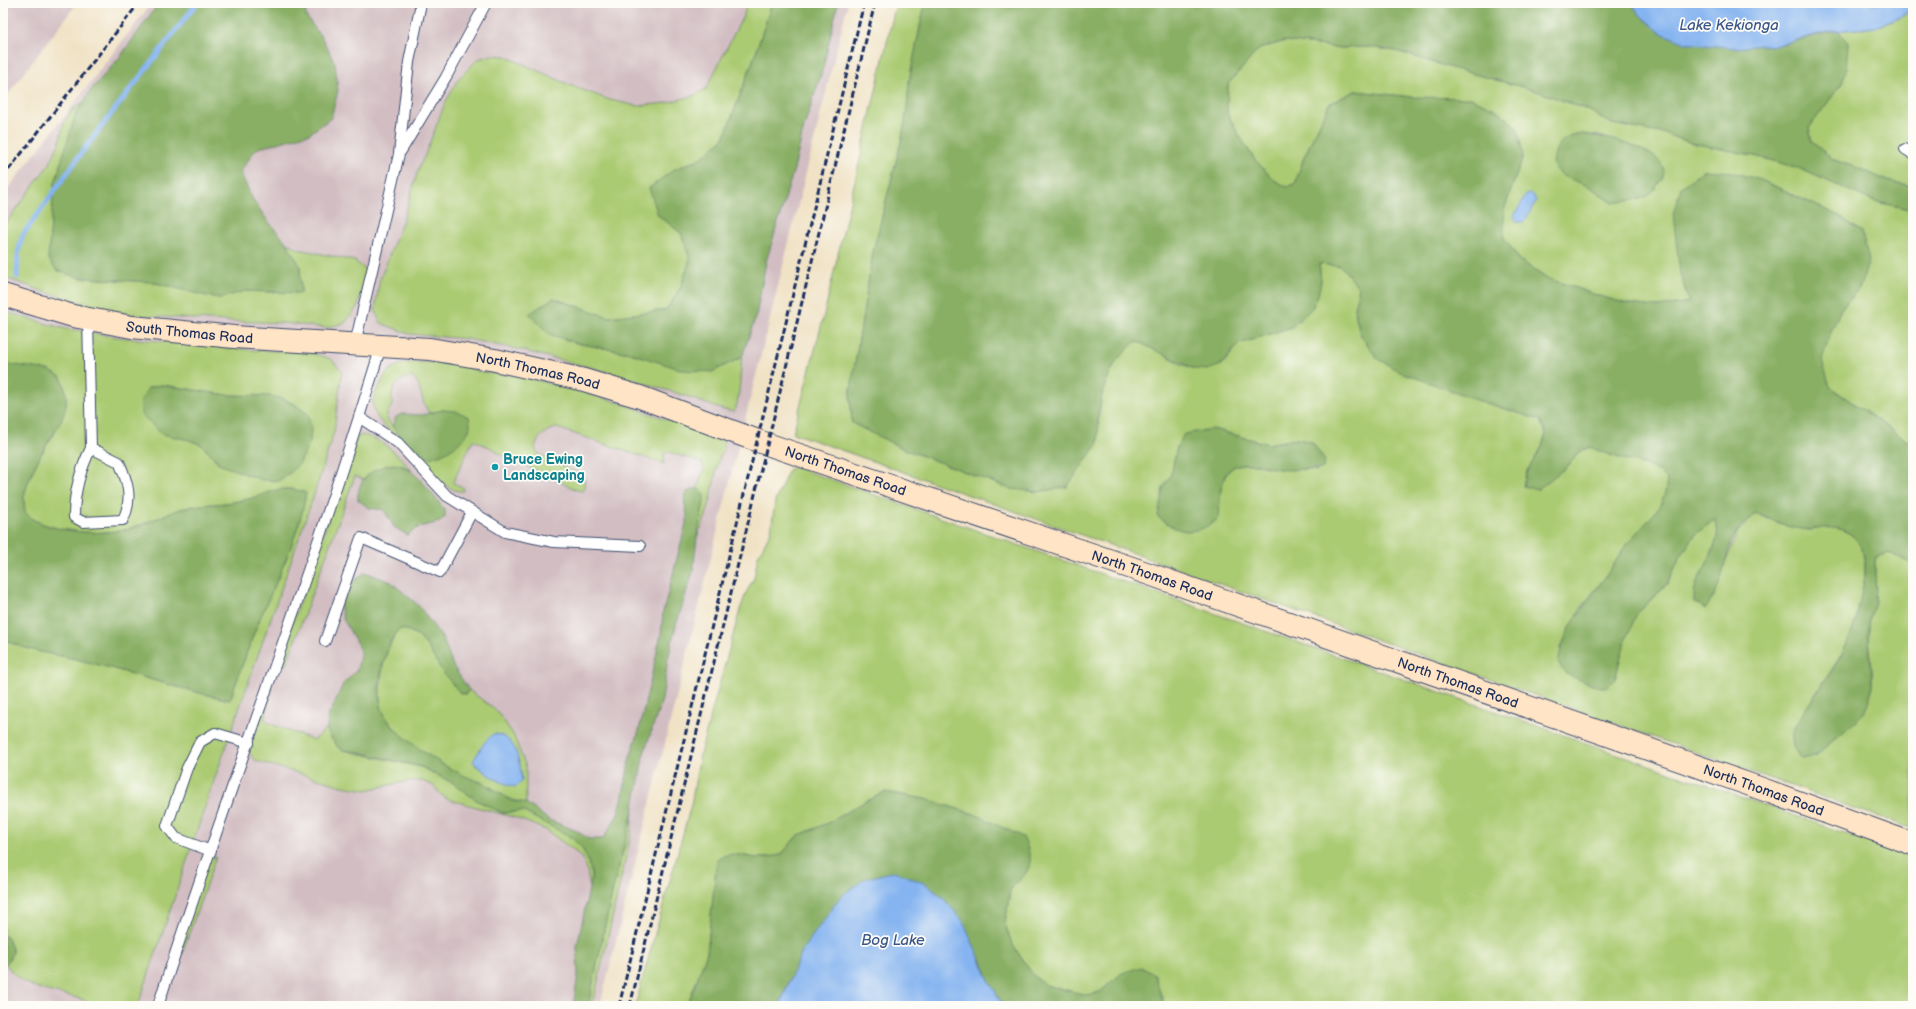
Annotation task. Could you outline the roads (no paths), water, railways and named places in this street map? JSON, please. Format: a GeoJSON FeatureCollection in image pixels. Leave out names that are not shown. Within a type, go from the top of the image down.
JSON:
{"type":"FeatureCollection","features":[{"type":"Feature","properties":{"kind":"main road","name":"South Thomas Road"},"geometry":{"type":"LineString","coordinates":[[3,296],[88,319],[160,331],[381,346]]}},
{"type":"Feature","properties":{"kind":"main road","name":"North Thomas Road"},"geometry":{"type":"LineString","coordinates":[[381,346],[430,350],[502,361],[584,380],[640,397],[758,441],[1140,570],[1762,789],[1913,844]]}},
{"type":"Feature","properties":{"kind":"lane"},"geometry":{"type":"LineString","coordinates":[[355,344],[399,154],[409,62],[421,3]]}},
{"type":"Feature","properties":{"kind":"lane"},"geometry":{"type":"LineString","coordinates":[[399,154],[446,77],[486,3]]}},
{"type":"Feature","properties":{"kind":"lane"},"geometry":{"type":"LineString","coordinates":[[88,319],[91,448],[81,467],[74,501],[74,517],[83,522],[123,520],[128,510],[128,483],[119,462],[91,448]]}},
{"type":"Feature","properties":{"kind":"lane"},"geometry":{"type":"LineString","coordinates":[[158,1006],[210,851],[249,744],[359,417],[381,346]]}},
{"type":"Feature","properties":{"kind":"lane"},"geometry":{"type":"LineString","coordinates":[[359,417],[398,443],[447,496],[505,532],[554,542],[640,546]]}},
{"type":"Feature","properties":{"kind":"lane"},"geometry":{"type":"LineString","coordinates":[[325,641],[361,538],[440,572],[472,512]]}},
{"type":"Feature","properties":{"kind":"lane"},"geometry":{"type":"LineString","coordinates":[[210,851],[176,838],[168,826],[187,768],[200,742],[215,733],[249,744]]}},
{"type":"Feature","properties":{"kind":"water","name":"Lake Kekionga"},"geometry":{"type":"Polygon","coordinates":[[[1631,3],[1913,3],[1913,9],[1899,18],[1876,27],[1826,32],[1774,46],[1762,45],[1736,48],[1685,43],[1661,33],[1641,16],[1631,3]]]}},
{"type":"Feature","properties":{"kind":"water"},"geometry":{"type":"Polygon","coordinates":[[[1530,194],[1534,196],[1536,201],[1524,222],[1517,222],[1514,216],[1526,195],[1530,194]]]}},
{"type":"Feature","properties":{"kind":"water"},"geometry":{"type":"Polygon","coordinates":[[[493,734],[501,735],[507,739],[516,751],[522,781],[515,787],[505,784],[492,777],[480,769],[473,761],[484,743],[493,734]]]}},
{"type":"Feature","properties":{"kind":"water","name":"Bog Lake"},"geometry":{"type":"Polygon","coordinates":[[[894,871],[926,884],[942,897],[963,921],[989,980],[1003,1006],[779,1006],[803,949],[841,896],[865,879],[894,871]]]}},
{"type":"Feature","properties":{"kind":"waterway"},"geometry":{"type":"LineString","coordinates":[[17,277],[18,254],[22,236],[85,148],[197,3]]}},
{"type":"Feature","properties":{"kind":"railway"},"geometry":{"type":"LineString","coordinates":[[3,177],[139,3]]}},
{"type":"Feature","properties":{"kind":"railway"},"geometry":{"type":"LineString","coordinates":[[619,1006],[864,3]]}},
{"type":"Feature","properties":{"kind":"railway"},"geometry":{"type":"LineString","coordinates":[[630,1006],[875,3]]}},
{"type":"Feature","properties":{"kind":"place","name":"Bruce Ewing Landscaping"},"geometry":{"type":"Point","coordinates":[495,467]}}]}
